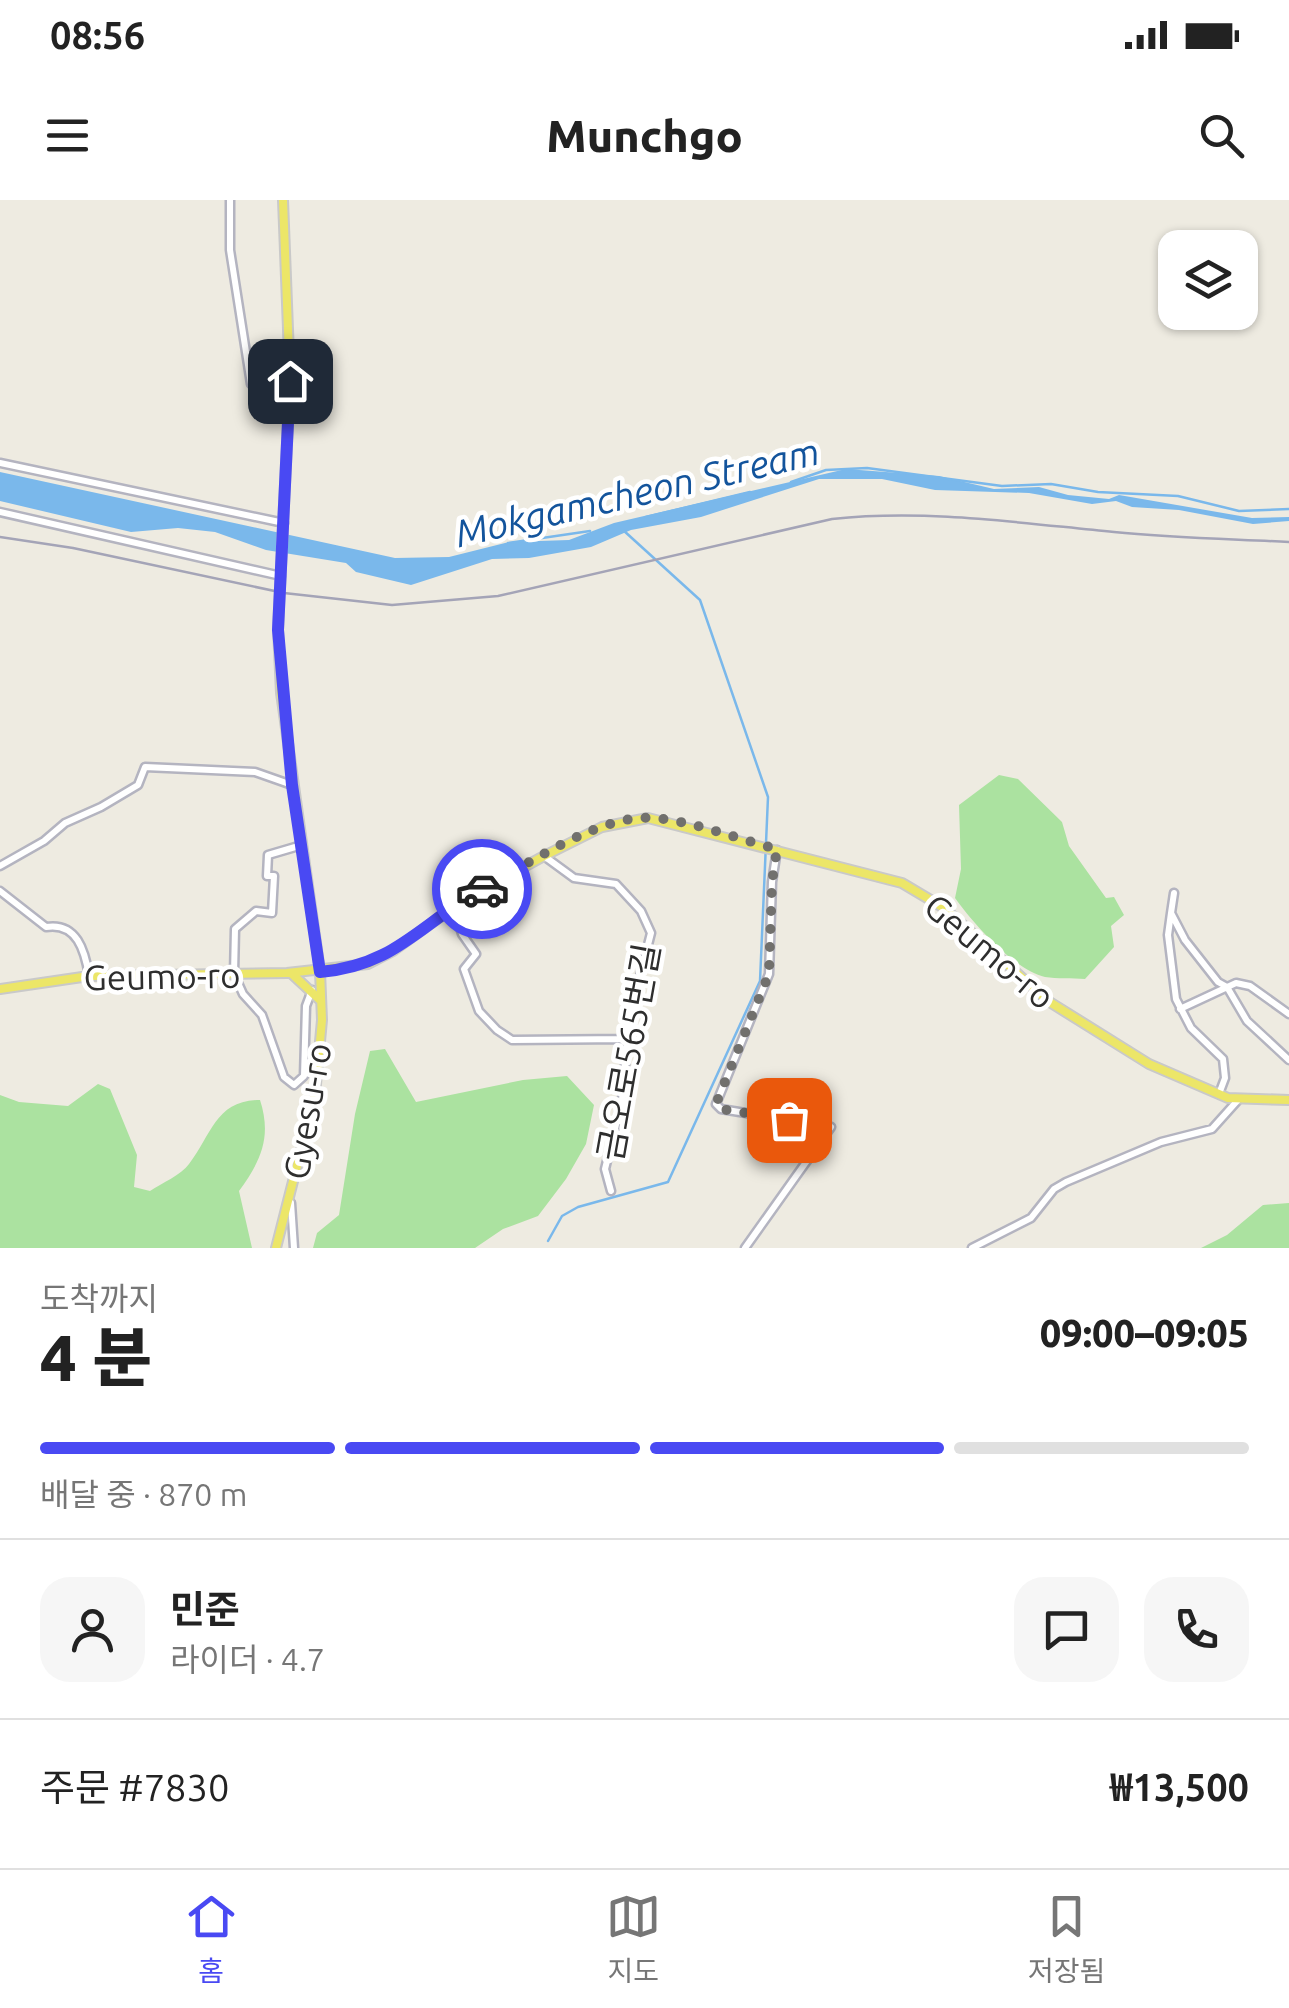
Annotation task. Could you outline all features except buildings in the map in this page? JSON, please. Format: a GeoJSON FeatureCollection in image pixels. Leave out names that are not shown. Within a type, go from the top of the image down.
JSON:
{"type":"FeatureCollection","features":[{"type":"Feature","properties":{"kind":"main road","name":"Gyesu-ro"},"geometry":{"type":"LineString","coordinates":[[276,1248],[291,1203],[318,1080],[321,1002],[292,785],[278,630],[290,381],[284,200]]}},
{"type":"Feature","properties":{"kind":"main road","name":"Geumo-ro"},"geometry":{"type":"LineString","coordinates":[[0,989],[88,976],[291,973],[355,967],[381,958],[454,906],[544,856],[602,828],[648,818],[891,879],[944,908],[1048,1001],[1148,1064],[1218,1095],[1238,1100],[1289,1100]]}},
{"type":"Feature","properties":{"kind":"main road"},"geometry":{"type":"LineString","coordinates":[[291,973],[321,1002]]}},
{"type":"Feature","properties":{"kind":"street"},"geometry":{"type":"LineString","coordinates":[[230,200],[230,250],[251,384],[290,381]]}},
{"type":"Feature","properties":{"kind":"street"},"geometry":{"type":"LineString","coordinates":[[0,463],[284,524]]}},
{"type":"Feature","properties":{"kind":"street"},"geometry":{"type":"LineString","coordinates":[[0,512],[282,576]]}},
{"type":"Feature","properties":{"kind":"street"},"geometry":{"type":"LineString","coordinates":[[0,866],[44,841],[66,823],[138,784],[145,768],[255,772],[292,785]]}},
{"type":"Feature","properties":{"kind":"street"},"geometry":{"type":"LineString","coordinates":[[302,845],[268,855],[267,876],[274,876],[272,913],[256,911],[235,929],[234,974],[242,994],[262,1015],[284,1077],[294,1085],[304,1076],[306,1006],[312,990]]}},
{"type":"Feature","properties":{"kind":"street"},"geometry":{"type":"LineString","coordinates":[[745,1248],[831,1127],[721,1109],[716,1104],[769,974],[775,848]]}},
{"type":"Feature","properties":{"kind":"street","name":"금오로565번길"},"geometry":{"type":"LineString","coordinates":[[544,856],[574,878],[616,884],[647,921],[652,938],[631,1006],[622,1100],[605,1168],[612,1192]]}},
{"type":"Feature","properties":{"kind":"street"},"geometry":{"type":"LineString","coordinates":[[0,892],[46,928],[62,926],[75,935],[88,976]]}},
{"type":"Feature","properties":{"kind":"street"},"geometry":{"type":"LineString","coordinates":[[1174,894],[1168,935],[1180,1009],[1197,1035],[1223,1059],[1224,1078],[1218,1095]]}},
{"type":"Feature","properties":{"kind":"street"},"geometry":{"type":"LineString","coordinates":[[454,906],[462,934],[476,954],[464,969],[473,1001],[497,1030],[520,1042],[575,1037],[626,1040]]}},
{"type":"Feature","properties":{"kind":"street"},"geometry":{"type":"LineString","coordinates":[[1171,913],[1184,940],[1218,982],[1227,987],[1247,1022],[1289,1060]]}},
{"type":"Feature","properties":{"kind":"street"},"geometry":{"type":"LineString","coordinates":[[1180,1009],[1236,983],[1250,986],[1289,1014]]}},
{"type":"Feature","properties":{"kind":"street"},"geometry":{"type":"LineString","coordinates":[[972,1248],[1030,1218],[1054,1189],[1066,1182],[1161,1142],[1212,1128],[1238,1100]]}},
{"type":"Feature","properties":{"kind":"street"},"geometry":{"type":"LineString","coordinates":[[291,1203],[294,1248]]}},
{"type":"Feature","properties":{"kind":"green space"},"geometry":{"type":"Polygon","coordinates":[[[999,775],[1018,779],[1062,822],[1069,846],[1106,898],[1114,897],[1124,915],[1111,926],[1114,947],[1085,979],[1045,977],[1020,965],[983,932],[955,898],[961,869],[959,805],[999,775]]]}},
{"type":"Feature","properties":{"kind":"green space"},"geometry":{"type":"Polygon","coordinates":[[[385,1049],[416,1102],[523,1080],[567,1076],[594,1105],[586,1144],[538,1216],[503,1229],[475,1248],[313,1248],[317,1233],[339,1215],[355,1114],[370,1051],[385,1049]]]}},
{"type":"Feature","properties":{"kind":"green space"},"geometry":{"type":"Polygon","coordinates":[[[98,1084],[110,1089],[137,1155],[134,1187],[150,1191],[186,1168],[224,1112],[260,1100],[265,1126],[262,1148],[239,1191],[252,1248],[0,1248],[0,1095],[19,1102],[68,1106],[98,1084]]]}},
{"type":"Feature","properties":{"kind":"green space"},"geometry":{"type":"Polygon","coordinates":[[[1289,1203],[1289,1248],[1201,1248],[1227,1235],[1263,1205],[1289,1203]]]}},
{"type":"Feature","properties":{"kind":"water"},"geometry":{"type":"Polygon","coordinates":[[[846,469],[939,476],[994,489],[1039,487],[1109,499],[1119,495],[1252,518],[1289,517],[1289,521],[1253,524],[1179,510],[1132,507],[1116,501],[1092,504],[1029,493],[935,490],[882,479],[819,479],[701,517],[631,530],[591,547],[529,558],[492,559],[411,585],[356,572],[346,563],[266,550],[215,532],[178,528],[131,532],[0,501],[0,472],[395,558],[449,557],[509,542],[569,540],[614,523],[846,469]]]}},
{"type":"Feature","properties":{"kind":"waterway","name":"Mokgamcheon Stream"},"geometry":{"type":"LineString","coordinates":[[791,482],[826,470],[867,468],[1002,486],[1051,484],[1098,492],[1178,496],[1239,511],[1289,509]]}},
{"type":"Feature","properties":{"kind":"waterway","name":"Mokgamcheon Stream"},"geometry":{"type":"LineString","coordinates":[[646,517],[750,492]]}},
{"type":"Feature","properties":{"kind":"waterway"},"geometry":{"type":"LineString","coordinates":[[548,1241],[562,1216],[578,1207],[668,1182],[760,981],[768,797],[700,600],[623,530]]}},
{"type":"Feature","properties":{"kind":"waterway","name":"Mokgamcheon Stream"},"geometry":{"type":"LineString","coordinates":[[508,543],[590,531]]}},
{"type":"Feature","properties":{"kind":"railway"},"geometry":{"type":"LineString","coordinates":[[0,537],[73,548],[284,593],[392,605],[498,596],[832,519],[867,516],[973,518],[1158,536],[1289,542]]}},
{"type":"Feature","properties":{"kind":"way so far"},"geometry":{"type":"LineString","coordinates":[[482,889],[585,834],[633,819],[660,818],[777,849],[769,974],[716,1104],[721,1109],[789,1120]]}},
{"type":"Feature","properties":{"kind":"route"},"geometry":{"type":"LineString","coordinates":[[290,381],[278,630],[292,785],[320,972],[381,958],[482,889]]}}]}
